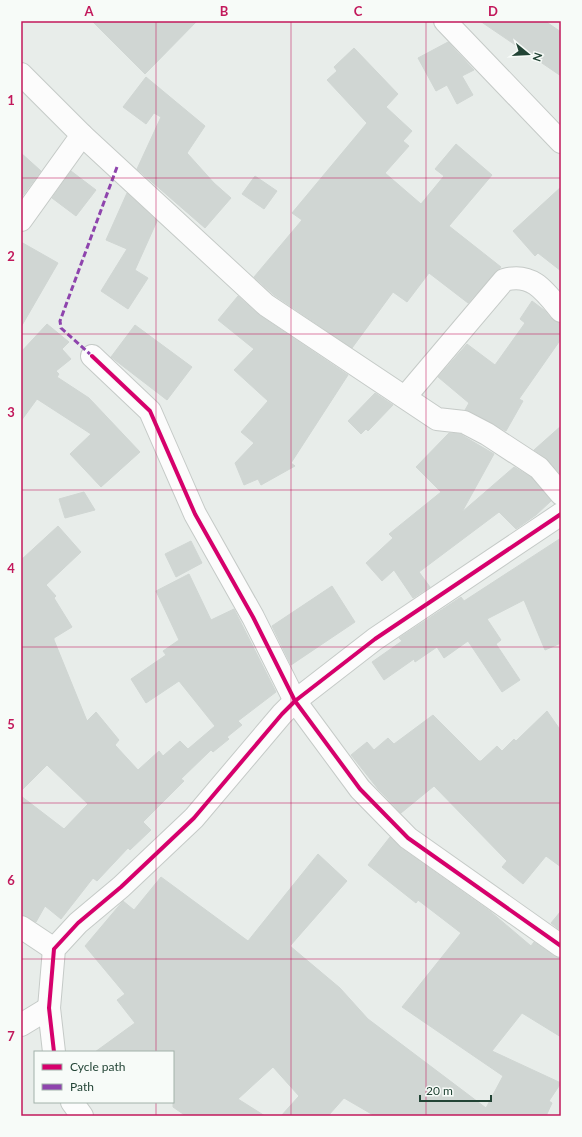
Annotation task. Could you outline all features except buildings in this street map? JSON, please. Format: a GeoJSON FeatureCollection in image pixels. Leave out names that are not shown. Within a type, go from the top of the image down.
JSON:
{"type":"FeatureCollection","features":[{"type":"Feature","properties":{"kind":"street"},"geometry":{"type":"LineString","coordinates":[[445,21],[561,142]]}},
{"type":"Feature","properties":{"kind":"street"},"geometry":{"type":"LineString","coordinates":[[21,74],[82,135],[266,305],[437,419],[464,422],[487,434],[539,468],[561,494]]}},
{"type":"Feature","properties":{"kind":"street"},"geometry":{"type":"LineString","coordinates":[[21,220],[82,135]]}},
{"type":"Feature","properties":{"kind":"street"},"geometry":{"type":"LineString","coordinates":[[405,397],[504,280],[515,277],[523,278],[535,283],[549,295],[561,311]]}},
{"type":"Feature","properties":{"kind":"street"},"geometry":{"type":"LineString","coordinates":[[92,356],[150,411],[195,514],[253,617],[295,701],[329,750],[360,789],[408,838],[561,946]]}},
{"type":"Feature","properties":{"kind":"street"},"geometry":{"type":"LineString","coordinates":[[54,1051],[48,1008],[54,949],[78,923],[121,887],[194,818],[282,714],[295,701],[375,639],[561,514]]}},
{"type":"Feature","properties":{"kind":"street"},"geometry":{"type":"LineString","coordinates":[[21,927],[54,949]]}},
{"type":"Feature","properties":{"kind":"street"},"geometry":{"type":"LineString","coordinates":[[21,1025],[48,1008]]}},
{"type":"Feature","properties":{"kind":"street"},"geometry":{"type":"LineString","coordinates":[[73,1103],[82,1116]]}},
{"type":"Feature","properties":{"kind":"marked path"},"geometry":{"type":"LineString","coordinates":[[92,356],[61,328],[60,321],[117,167]]}},
{"type":"Feature","properties":{"kind":"cycle path"},"geometry":{"type":"LineString","coordinates":[[92,356],[150,411],[195,514],[253,617],[295,701],[360,789],[408,838],[561,946]]}},
{"type":"Feature","properties":{"kind":"cycle path"},"geometry":{"type":"LineString","coordinates":[[54,1051],[49,1008],[54,949],[78,923],[121,887],[194,818],[282,714],[295,701],[375,639],[561,514]]}}]}
